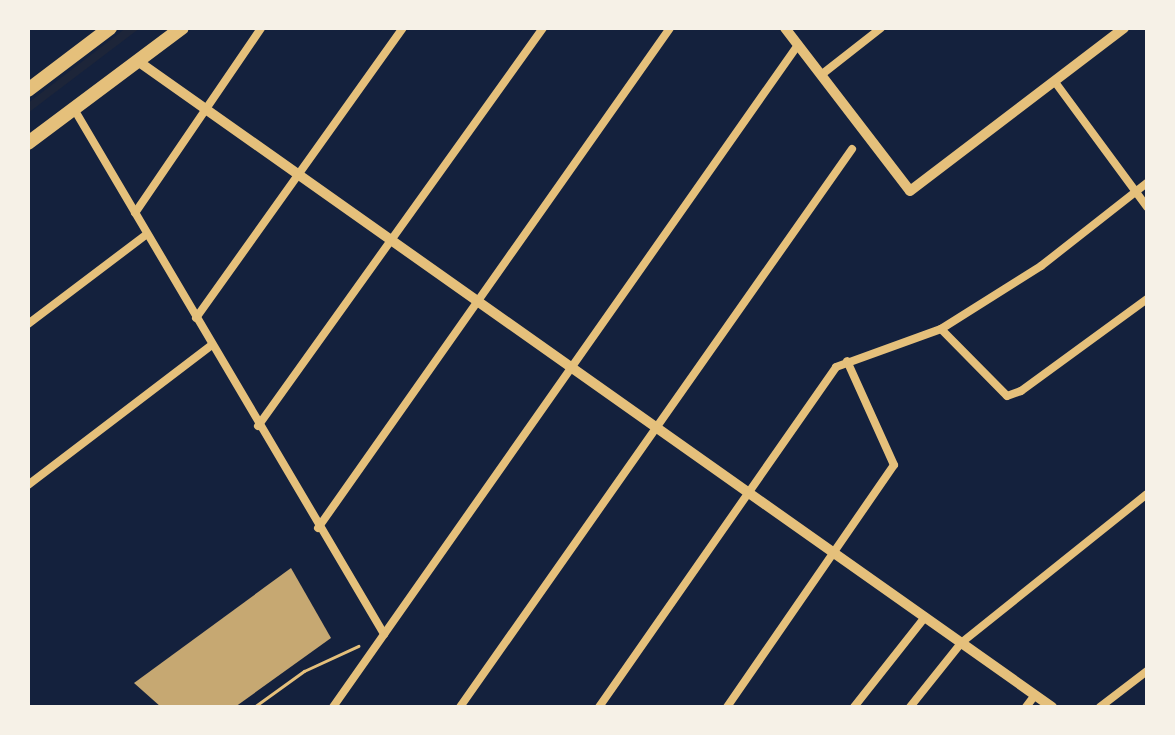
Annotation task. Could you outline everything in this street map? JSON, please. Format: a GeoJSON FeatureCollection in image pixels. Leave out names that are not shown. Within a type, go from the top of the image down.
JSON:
{"type":"FeatureCollection","features":[{"type":"Feature","properties":{"kind":"main road"},"geometry":{"type":"LineString","coordinates":[[30,85],[110,28]]}},
{"type":"Feature","properties":{"kind":"main road"},"geometry":{"type":"LineString","coordinates":[[28,143],[182,28]]}},
{"type":"Feature","properties":{"kind":"street"},"geometry":{"type":"LineString","coordinates":[[135,213],[261,28]]}},
{"type":"Feature","properties":{"kind":"street"},"geometry":{"type":"LineString","coordinates":[[196,318],[403,28]]}},
{"type":"Feature","properties":{"kind":"street"},"geometry":{"type":"LineString","coordinates":[[258,426],[543,28]]}},
{"type":"Feature","properties":{"kind":"street"},"geometry":{"type":"LineString","coordinates":[[318,528],[670,28]]}},
{"type":"Feature","properties":{"kind":"street"},"geometry":{"type":"LineString","coordinates":[[785,28],[910,191],[1124,28]]}},
{"type":"Feature","properties":{"kind":"street"},"geometry":{"type":"LineString","coordinates":[[821,75],[881,28]]}},
{"type":"Feature","properties":{"kind":"street"},"geometry":{"type":"LineString","coordinates":[[333,707],[798,45]]}},
{"type":"Feature","properties":{"kind":"street"},"geometry":{"type":"LineString","coordinates":[[139,62],[1052,707]]}},
{"type":"Feature","properties":{"kind":"street"},"geometry":{"type":"LineString","coordinates":[[1055,82],[1147,207]]}},
{"type":"Feature","properties":{"kind":"street"},"geometry":{"type":"LineString","coordinates":[[74,109],[318,528],[384,634]]}},
{"type":"Feature","properties":{"kind":"street"},"geometry":{"type":"LineString","coordinates":[[460,707],[852,149]]}},
{"type":"Feature","properties":{"kind":"street"},"geometry":{"type":"LineString","coordinates":[[599,707],[826,379],[847,361],[941,329],[1041,266],[1147,183]]}},
{"type":"Feature","properties":{"kind":"street"},"geometry":{"type":"LineString","coordinates":[[28,324],[147,234]]}},
{"type":"Feature","properties":{"kind":"street"},"geometry":{"type":"LineString","coordinates":[[941,329],[1007,396],[1021,391],[1147,299]]}},
{"type":"Feature","properties":{"kind":"street"},"geometry":{"type":"LineString","coordinates":[[28,485],[212,345]]}},
{"type":"Feature","properties":{"kind":"street"},"geometry":{"type":"LineString","coordinates":[[727,707],[894,465],[847,361]]}},
{"type":"Feature","properties":{"kind":"street"},"geometry":{"type":"LineString","coordinates":[[910,707],[961,643],[1147,494]]}},
{"type":"Feature","properties":{"kind":"street"},"geometry":{"type":"LineString","coordinates":[[854,707],[925,617]]}},
{"type":"Feature","properties":{"kind":"street"},"geometry":{"type":"LineString","coordinates":[[1100,707],[1147,671]]}},
{"type":"Feature","properties":{"kind":"street"},"geometry":{"type":"LineString","coordinates":[[1026,707],[1035,695]]}},
{"type":"Feature","properties":{"kind":"path"},"geometry":{"type":"LineString","coordinates":[[254,707],[304,671],[384,634]]}},
{"type":"Feature","properties":{"kind":"shaded area"},"geometry":{"type":"Polygon","coordinates":[[[126,28],[140,28],[28,113],[28,103],[126,28]]]}},
{"type":"Feature","properties":{"kind":"building"},"geometry":{"type":"Polygon","coordinates":[[[291,568],[331,638],[235,707],[161,707],[134,683],[291,568]]]}}]}
